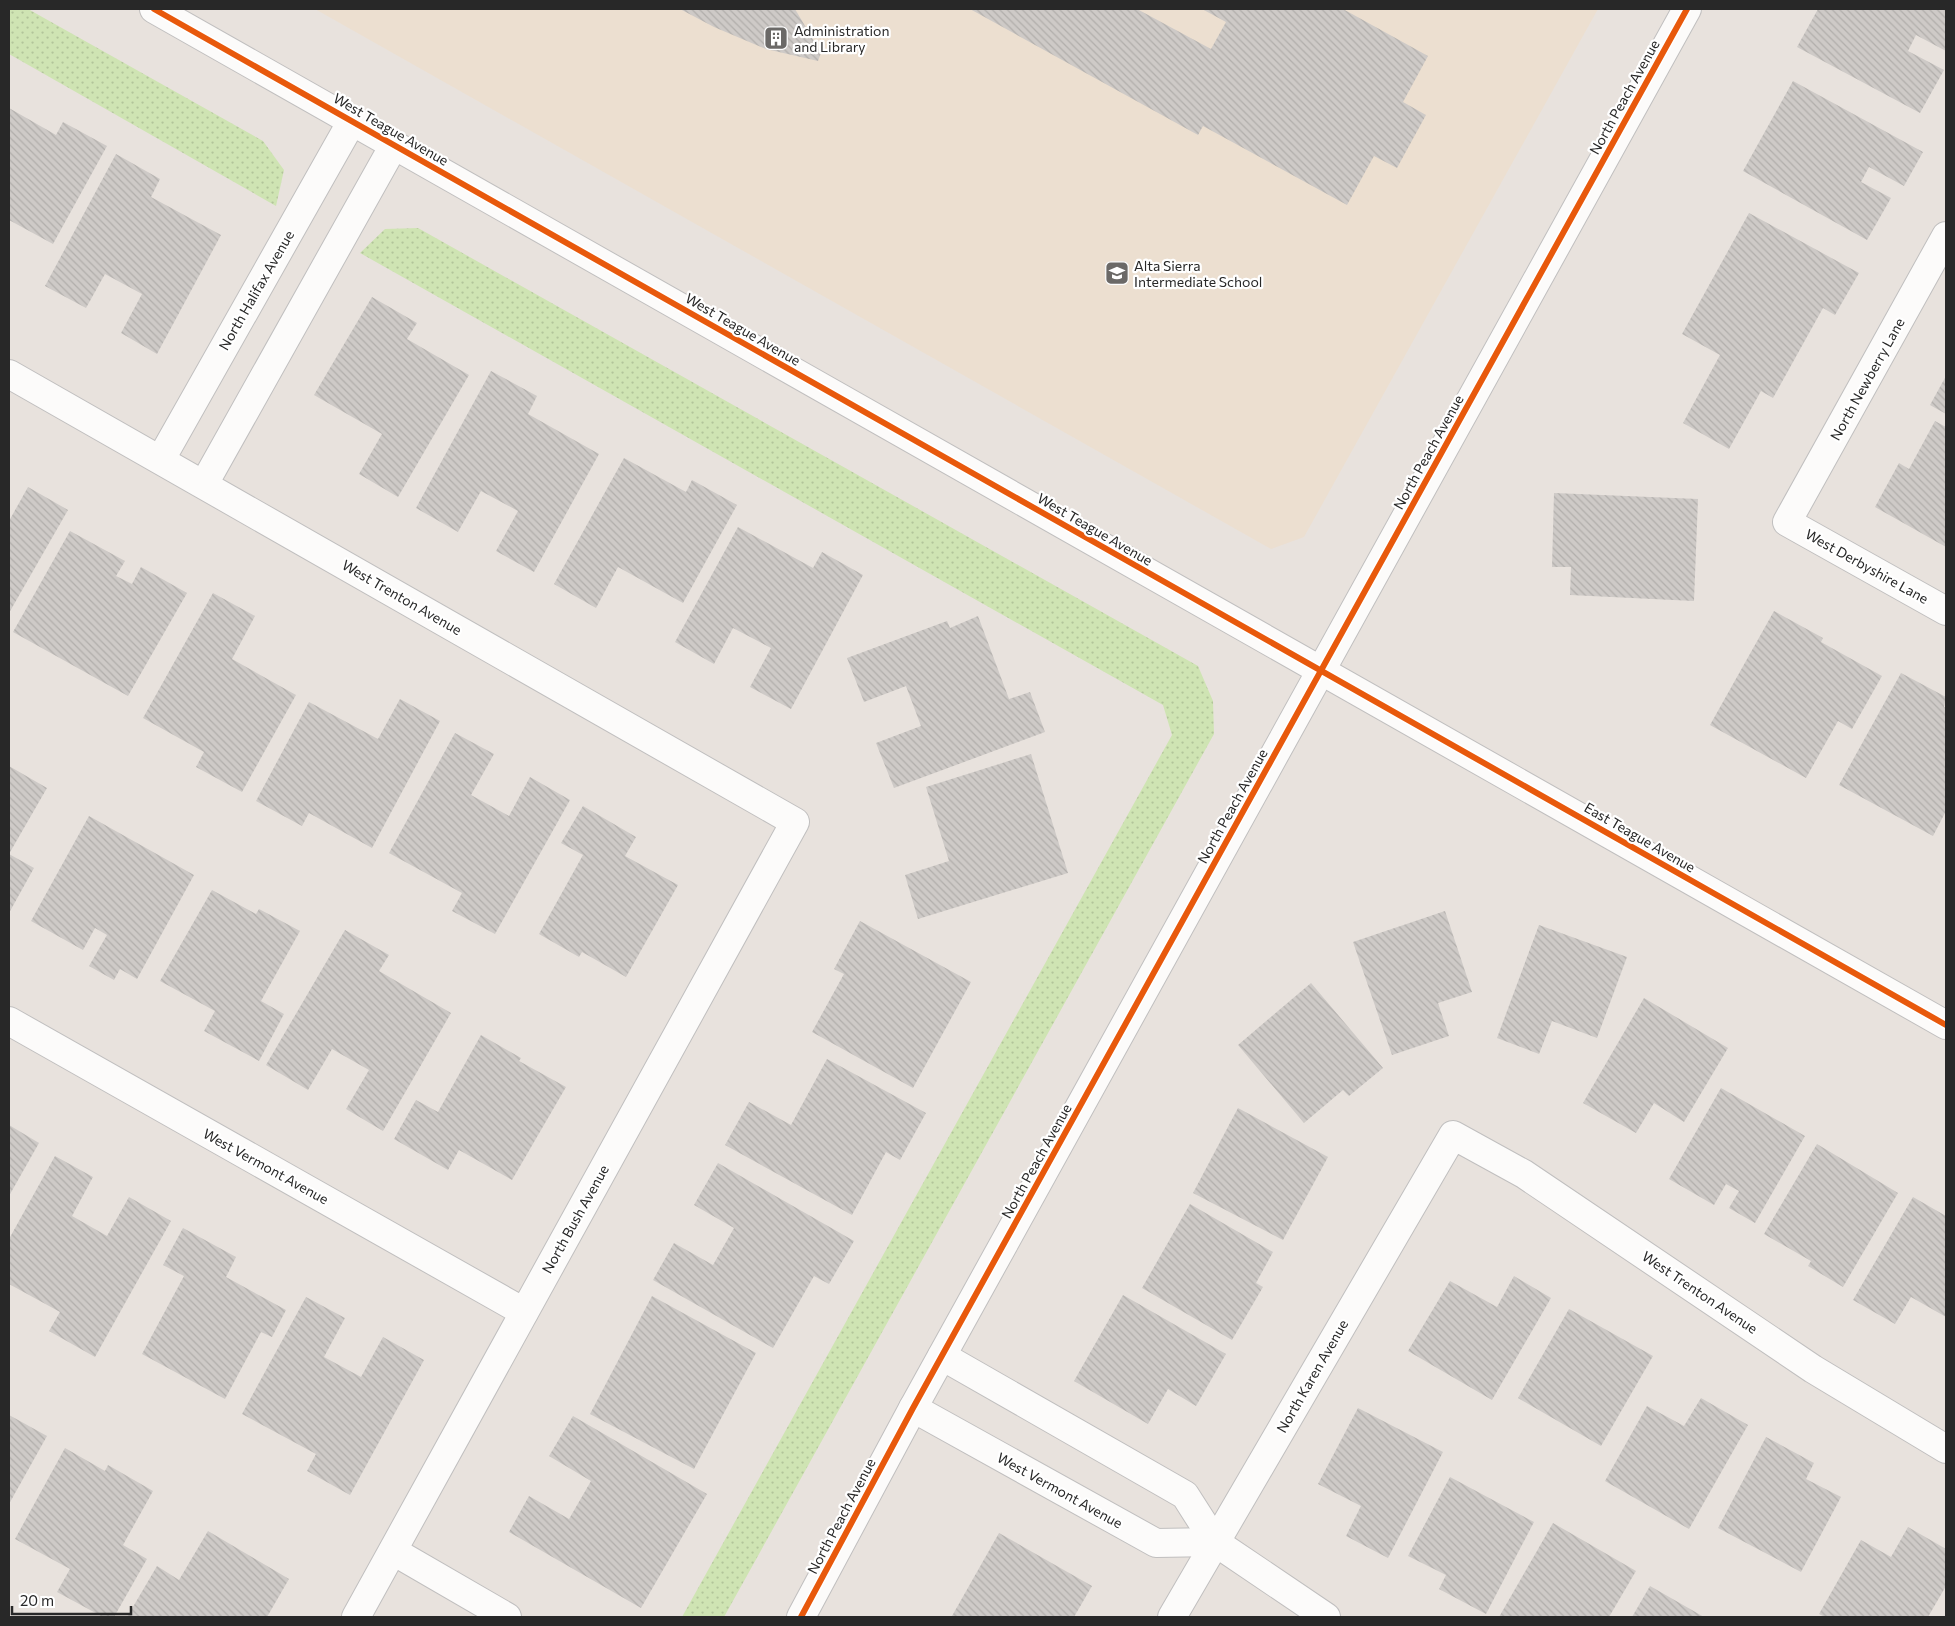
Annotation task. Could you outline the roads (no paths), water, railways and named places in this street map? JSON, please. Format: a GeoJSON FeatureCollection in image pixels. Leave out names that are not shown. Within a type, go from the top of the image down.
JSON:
{"type":"FeatureCollection","features":[{"type":"Feature","properties":{"kind":"street","name":"West Teague Avenue"},"geometry":{"type":"LineString","coordinates":[[154,9],[1320,671]]}},
{"type":"Feature","properties":{"kind":"street","name":"North Peach Avenue"},"geometry":{"type":"LineString","coordinates":[[801,1617],[913,1408],[1687,9]]}},
{"type":"Feature","properties":{"kind":"street","name":"North Halifax Avenue"},"geometry":{"type":"LineString","coordinates":[[160,459],[352,121]]}},
{"type":"Feature","properties":{"kind":"street"},"geometry":{"type":"LineString","coordinates":[[204,484],[394,145]]}},
{"type":"Feature","properties":{"kind":"street","name":"North Newberry Lane"},"geometry":{"type":"LineString","coordinates":[[1788,522],[1946,236]]}},
{"type":"Feature","properties":{"kind":"street","name":"West Trenton Avenue"},"geometry":{"type":"LineString","coordinates":[[9,374],[795,822]]}},
{"type":"Feature","properties":{"kind":"street","name":"West Derbyshire Lane"},"geometry":{"type":"LineString","coordinates":[[1788,522],[1946,611]]}},
{"type":"Feature","properties":{"kind":"street","name":"East Teague Avenue"},"geometry":{"type":"LineString","coordinates":[[1320,671],[1946,1025]]}},
{"type":"Feature","properties":{"kind":"street","name":"North Bush Avenue"},"geometry":{"type":"LineString","coordinates":[[356,1617],[795,822]]}},
{"type":"Feature","properties":{"kind":"street","name":"West Vermont Avenue"},"geometry":{"type":"LineString","coordinates":[[9,1021],[524,1312]]}},
{"type":"Feature","properties":{"kind":"street","name":"West Trenton Avenue"},"geometry":{"type":"LineString","coordinates":[[1453,1135],[1524,1174],[1813,1369],[1946,1449]]}},
{"type":"Feature","properties":{"kind":"street","name":"North Karen Avenue"},"geometry":{"type":"LineString","coordinates":[[1172,1617],[1453,1135]]}},
{"type":"Feature","properties":{"kind":"street"},"geometry":{"type":"LineString","coordinates":[[942,1356],[1185,1495],[1215,1542],[1326,1617]]}},
{"type":"Feature","properties":{"kind":"street","name":"West Vermont Avenue"},"geometry":{"type":"LineString","coordinates":[[913,1408],[1156,1543],[1215,1542]]}},
{"type":"Feature","properties":{"kind":"street"},"geometry":{"type":"LineString","coordinates":[[393,1551],[507,1617]]}},
{"type":"Feature","properties":{"kind":"place","name":"Administration and Library"},"geometry":{"type":"Point","coordinates":[776,38]}},
{"type":"Feature","properties":{"kind":"place","name":"Alta Sierra Intermediate School"},"geometry":{"type":"Point","coordinates":[1117,273]}}]}
